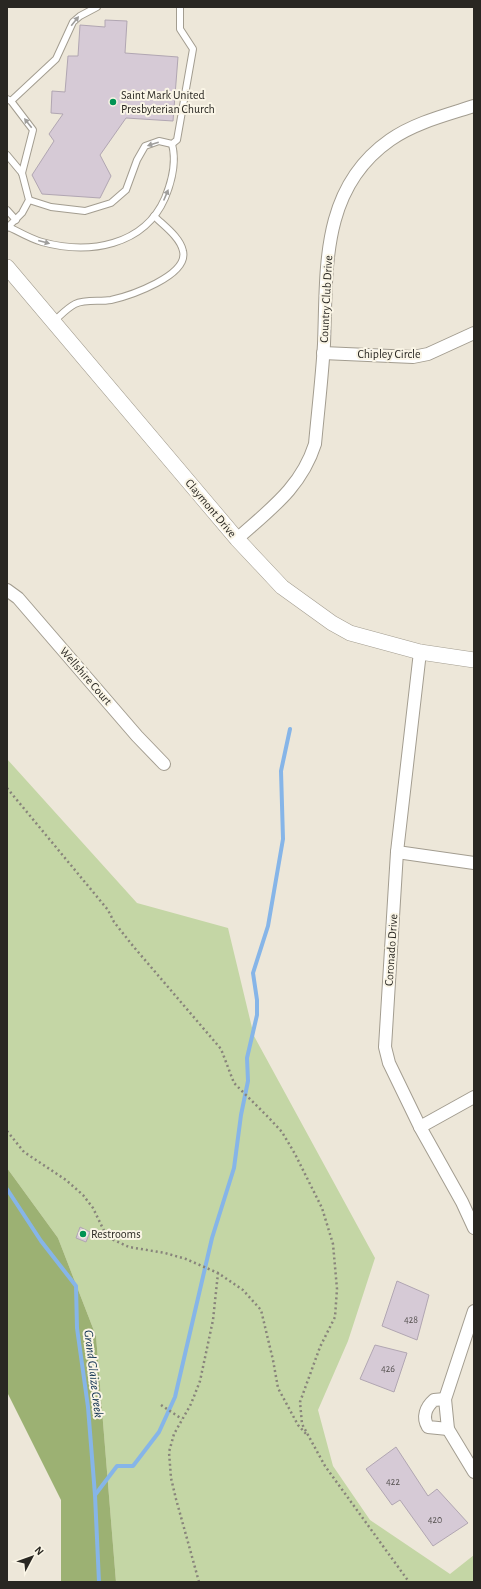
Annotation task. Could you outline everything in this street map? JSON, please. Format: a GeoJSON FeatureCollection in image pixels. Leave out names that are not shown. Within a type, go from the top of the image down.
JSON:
{"type":"FeatureCollection","features":[{"type":"Feature","properties":{"kind":"street","name":"Country Club Drive"},"geometry":{"type":"LineString","coordinates":[[237,539],[291,490],[302,475],[311,458],[315,444],[323,353],[328,256],[331,232],[336,212],[343,194],[353,177],[377,150],[391,139],[430,121],[474,106]]}},
{"type":"Feature","properties":{"kind":"street","name":"Claymont Drive"},"geometry":{"type":"LineString","coordinates":[[9,273],[54,322],[237,539],[282,587],[332,623],[350,633],[420,652],[474,660]]}},
{"type":"Feature","properties":{"kind":"street","name":"Chipley Circle"},"geometry":{"type":"LineString","coordinates":[[323,353],[413,357],[428,354],[474,333]]}},
{"type":"Feature","properties":{"kind":"street","name":"Wellshire Court"},"geometry":{"type":"LineString","coordinates":[[7,590],[18,598],[137,736],[164,764]]}},
{"type":"Feature","properties":{"kind":"street","name":"Coronado Drive"},"geometry":{"type":"LineString","coordinates":[[420,652],[398,852],[384,1047],[389,1063],[420,1127],[462,1202],[474,1228]]}},
{"type":"Feature","properties":{"kind":"street"},"geometry":{"type":"LineString","coordinates":[[398,852],[474,863]]}},
{"type":"Feature","properties":{"kind":"street"},"geometry":{"type":"LineString","coordinates":[[420,1127],[474,1097]]}},
{"type":"Feature","properties":{"kind":"street"},"geometry":{"type":"LineString","coordinates":[[474,1312],[445,1399],[448,1429],[474,1472]]}},
{"type":"Feature","properties":{"kind":"street"},"geometry":{"type":"LineString","coordinates":[[445,1399],[434,1400],[428,1406],[425,1415],[426,1424],[428,1427],[448,1429]]}},
{"type":"Feature","properties":{"kind":"lane"},"geometry":{"type":"LineString","coordinates":[[22,173],[33,130],[9,100],[56,59],[73,22],[80,16],[97,7]]}},
{"type":"Feature","properties":{"kind":"lane"},"geometry":{"type":"LineString","coordinates":[[172,144],[177,140],[180,128],[193,49],[180,29],[180,7]]}},
{"type":"Feature","properties":{"kind":"lane"},"geometry":{"type":"LineString","coordinates":[[29,200],[51,207],[85,211],[111,203],[126,190],[137,160],[145,146],[160,141],[172,144]]}},
{"type":"Feature","properties":{"kind":"lane"},"geometry":{"type":"LineString","coordinates":[[7,156],[22,173],[29,200],[22,213],[8,228],[41,242],[73,248],[97,247],[127,238],[147,225],[159,210],[171,182],[175,155],[172,144]]}},
{"type":"Feature","properties":{"kind":"lane"},"geometry":{"type":"LineString","coordinates":[[7,210],[16,220]]}},
{"type":"Feature","properties":{"kind":"lane"},"geometry":{"type":"LineString","coordinates":[[54,322],[76,304],[123,297],[147,288],[172,274],[181,262],[184,253],[179,241],[154,216]]}},
{"type":"Feature","properties":{"kind":"path"},"geometry":{"type":"LineString","coordinates":[[7,788],[103,904],[114,922],[133,946],[221,1049],[234,1083],[275,1124],[295,1154],[322,1208],[333,1244],[337,1289],[334,1317],[320,1347],[300,1402],[302,1424],[325,1466],[409,1582]]}},
{"type":"Feature","properties":{"kind":"path"},"geometry":{"type":"LineString","coordinates":[[7,1131],[24,1152],[66,1180],[83,1195],[93,1208],[107,1237],[129,1247],[165,1253],[197,1264],[218,1273],[243,1290],[261,1310],[278,1388],[298,1425],[310,1438]]}},
{"type":"Feature","properties":{"kind":"path"},"geometry":{"type":"LineString","coordinates":[[199,1582],[176,1499],[169,1460],[170,1444],[191,1404],[200,1380],[212,1320],[218,1273]]}},
{"type":"Feature","properties":{"kind":"path"},"geometry":{"type":"LineString","coordinates":[[162,1405],[182,1419]]}},
{"type":"Feature","properties":{"kind":"green space"},"geometry":{"type":"Polygon","coordinates":[[[7,759],[137,903],[228,928],[254,1036],[375,1258],[348,1341],[318,1410],[333,1466],[370,1520],[450,1574],[474,1555],[474,1582],[116,1582],[96,1336],[58,1238],[7,1168],[7,759]]]}},
{"type":"Feature","properties":{"kind":"green space"},"geometry":{"type":"Polygon","coordinates":[[[7,1168],[58,1238],[96,1336],[116,1582],[61,1582],[61,1500],[7,1392],[7,1168]]]}},
{"type":"Feature","properties":{"kind":"building","name":"Saint Mark United Presbyterian Church"},"geometry":{"type":"Polygon","coordinates":[[[105,20],[127,21],[125,53],[178,57],[173,121],[126,118],[100,155],[111,176],[100,198],[42,194],[32,175],[54,141],[49,134],[63,114],[51,113],[52,91],[65,92],[68,56],[78,56],[80,25],[105,27],[105,20]]]}},
{"type":"Feature","properties":{"kind":"building","name":"Restrooms"},"geometry":{"type":"Polygon","coordinates":[[[80,1227],[90,1232],[86,1242],[76,1238],[80,1227]]]}},
{"type":"Feature","properties":{"kind":"building"},"geometry":{"type":"Polygon","coordinates":[[[397,1281],[429,1295],[417,1340],[382,1326],[397,1281]]]}},
{"type":"Feature","properties":{"kind":"building"},"geometry":{"type":"Polygon","coordinates":[[[375,1345],[407,1353],[394,1392],[360,1379],[375,1345]]]}},
{"type":"Feature","properties":{"kind":"building"},"geometry":{"type":"Polygon","coordinates":[[[396,1447],[428,1496],[437,1489],[468,1523],[433,1546],[400,1500],[392,1505],[366,1469],[396,1447]]]}},
{"type":"Feature","properties":{"kind":"waterway"},"geometry":{"type":"LineString","coordinates":[[95,1495],[117,1466],[133,1466],[159,1432],[175,1397],[212,1238],[234,1168],[241,1115],[248,1081],[247,1058],[257,1015],[257,1000],[253,973],[268,926],[283,839],[281,771],[290,729]]}},
{"type":"Feature","properties":{"kind":"waterway","name":"Grand Glaize Creek"},"geometry":{"type":"LineString","coordinates":[[7,1189],[41,1241],[76,1286],[77,1328],[88,1407],[95,1495],[99,1582]]}},
{"type":"Feature","properties":{"kind":"place","name":"Saint Mark United Presbyterian Church"},"geometry":{"type":"Point","coordinates":[113,102]}},
{"type":"Feature","properties":{"kind":"place","name":"Restrooms"},"geometry":{"type":"Point","coordinates":[83,1234]}}]}
